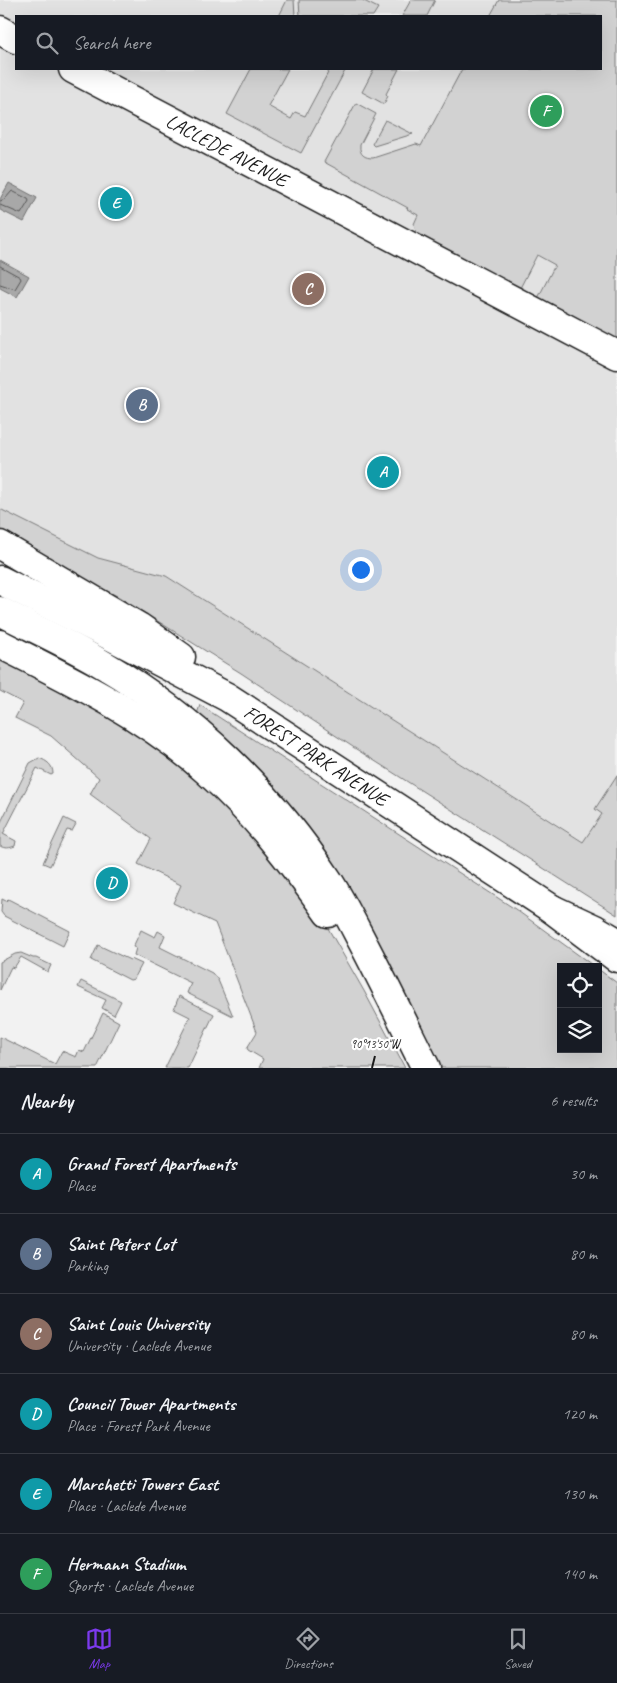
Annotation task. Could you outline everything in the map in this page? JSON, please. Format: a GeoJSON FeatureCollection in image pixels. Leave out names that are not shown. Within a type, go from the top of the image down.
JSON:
{"type":"FeatureCollection","features":[{"type":"Feature","properties":{"kind":"main road"},"geometry":{"type":"LineString","coordinates":[[0,30],[15,38]]}},
{"type":"Feature","properties":{"kind":"main road","name":"LACLEDE AVENUE"},"geometry":{"type":"LineString","coordinates":[[75,70],[617,355]]}},
{"type":"Feature","properties":{"kind":"main road"},"geometry":{"type":"LineString","coordinates":[[0,545],[139,628],[185,661],[228,697]]}},
{"type":"Feature","properties":{"kind":"main road","name":"FOREST PARK AVENUE"},"geometry":{"type":"LineString","coordinates":[[0,580],[228,697],[552,908],[617,958]]}},
{"type":"Feature","properties":{"kind":"main road"},"geometry":{"type":"LineString","coordinates":[[0,611],[104,665],[133,683],[190,726],[229,761],[286,822],[329,882],[384,984],[426,1068]]}},
{"type":"Feature","properties":{"kind":"main road"},"geometry":{"type":"LineString","coordinates":[[0,644],[61,674],[107,700],[164,737],[207,771],[252,816],[289,860],[346,938],[384,984]]}},
{"type":"Feature","properties":{"kind":"main road"},"geometry":{"type":"LineString","coordinates":[[552,908],[617,942]]}},
{"type":"Feature","properties":{"kind":"shaded area"},"geometry":{"type":"Polygon","coordinates":[[[0,0],[617,0],[617,863],[166,576],[98,558],[0,509],[0,0]]]}},
{"type":"Feature","properties":{"kind":"shaded area"},"geometry":{"type":"Polygon","coordinates":[[[287,0],[294,0],[295,15],[280,15],[287,0]]]}},
{"type":"Feature","properties":{"kind":"shaded area"},"geometry":{"type":"Polygon","coordinates":[[[299,0],[362,0],[378,8],[374,15],[300,15],[299,0]]]}},
{"type":"Feature","properties":{"kind":"shaded area"},"geometry":{"type":"Polygon","coordinates":[[[411,0],[435,0],[428,15],[403,15],[411,0]]]}},
{"type":"Feature","properties":{"kind":"shaded area"},"geometry":{"type":"Polygon","coordinates":[[[499,0],[617,0],[617,343],[537,300],[555,265],[537,255],[519,290],[417,235],[414,224],[418,215],[324,162],[356,103],[376,114],[360,145],[360,151],[363,155],[373,158],[416,144],[421,146],[461,70],[602,70],[602,15],[491,15],[499,0]]]}},
{"type":"Feature","properties":{"kind":"shaded area"},"geometry":{"type":"Polygon","coordinates":[[[250,70],[287,70],[268,106],[291,119],[295,112],[305,116],[329,70],[345,70],[301,153],[227,114],[250,70]]]}},
{"type":"Feature","properties":{"kind":"shaded area"},"geometry":{"type":"Polygon","coordinates":[[[373,70],[398,70],[386,94],[388,96],[384,104],[362,92],[373,70]]]}},
{"type":"Feature","properties":{"kind":"shaded area"},"geometry":{"type":"Polygon","coordinates":[[[385,120],[413,134],[374,146],[372,144],[385,120]]]}},
{"type":"Feature","properties":{"kind":"shaded area"},"geometry":{"type":"Polygon","coordinates":[[[0,509],[98,558],[166,576],[583,842],[602,814],[595,809],[617,775],[617,915],[356,749],[241,673],[119,597],[51,563],[0,534],[0,509]]]}},
{"type":"Feature","properties":{"kind":"shaded area"},"geometry":{"type":"Polygon","coordinates":[[[0,659],[114,718],[154,744],[224,802],[317,909],[405,1068],[259,1068],[263,1059],[247,1048],[257,1032],[215,923],[173,903],[181,885],[138,864],[151,839],[90,794],[99,778],[51,736],[15,718],[23,703],[0,691],[0,659]]]}},
{"type":"Feature","properties":{"kind":"shaded area"},"geometry":{"type":"Polygon","coordinates":[[[200,705],[515,909],[589,963],[557,963],[557,1053],[602,1053],[602,972],[617,983],[617,1068],[439,1068],[359,906],[311,833],[276,789],[197,714],[200,705]]]}},
{"type":"Feature","properties":{"kind":"shaded area"},"geometry":{"type":"Polygon","coordinates":[[[39,758],[49,764],[53,774],[51,775],[37,768],[3,834],[16,841],[15,846],[2,847],[0,846],[0,824],[30,763],[39,758]]]}},
{"type":"Feature","properties":{"kind":"shaded area"},"geometry":{"type":"Polygon","coordinates":[[[64,818],[76,824],[72,831],[67,830],[50,866],[43,863],[64,818]]]}},
{"type":"Feature","properties":{"kind":"shaded area"},"geometry":{"type":"Polygon","coordinates":[[[2,899],[6,901],[8,899],[70,931],[63,946],[4,916],[1,912],[2,899]]]}},
{"type":"Feature","properties":{"kind":"shaded area"},"geometry":{"type":"Polygon","coordinates":[[[141,930],[155,937],[158,931],[165,935],[160,947],[212,973],[218,980],[233,1016],[187,993],[191,983],[134,955],[136,948],[133,947],[141,930]]]}},
{"type":"Feature","properties":{"kind":"shaded area"},"geometry":{"type":"Polygon","coordinates":[[[98,945],[142,964],[134,979],[130,980],[91,960],[98,945]]]}},
{"type":"Feature","properties":{"kind":"shaded area"},"geometry":{"type":"Polygon","coordinates":[[[21,953],[51,965],[48,972],[21,957],[14,968],[11,967],[0,990],[0,962],[21,953]]]}},
{"type":"Feature","properties":{"kind":"shaded area"},"geometry":{"type":"Polygon","coordinates":[[[81,981],[121,1001],[114,1015],[102,1008],[106,1000],[78,987],[81,981]]]}},
{"type":"Feature","properties":{"kind":"shaded area"},"geometry":{"type":"Polygon","coordinates":[[[179,996],[214,1014],[188,1068],[165,1068],[190,1017],[174,1009],[179,996]]]}},
{"type":"Feature","properties":{"kind":"shaded area"},"geometry":{"type":"Polygon","coordinates":[[[103,1013],[119,1022],[97,1068],[0,1068],[0,1037],[55,1064],[62,1051],[76,1057],[79,1050],[84,1052],[103,1013]]]}},
{"type":"Feature","properties":{"kind":"water"},"geometry":{"type":"Polygon","coordinates":[[[9,183],[37,198],[24,222],[0,210],[0,199],[9,183]]]}},
{"type":"Feature","properties":{"kind":"water"},"geometry":{"type":"Polygon","coordinates":[[[0,260],[29,276],[17,297],[0,288],[0,260]]]}},
{"type":"Feature","properties":{"kind":"place","name":"Hermann Stadium"},"geometry":{"type":"Point","coordinates":[546,111]}},
{"type":"Feature","properties":{"kind":"place","name":"Marchetti Towers East"},"geometry":{"type":"Point","coordinates":[116,203]}},
{"type":"Feature","properties":{"kind":"place","name":"Saint Louis University"},"geometry":{"type":"Point","coordinates":[308,289]}},
{"type":"Feature","properties":{"kind":"place","name":"Saint Peters Lot"},"geometry":{"type":"Point","coordinates":[142,405]}},
{"type":"Feature","properties":{"kind":"place","name":"Grand Forest Apartments"},"geometry":{"type":"Point","coordinates":[383,472]}},
{"type":"Feature","properties":{"kind":"place","name":"Council Tower Apartments"},"geometry":{"type":"Point","coordinates":[112,883]}}]}
